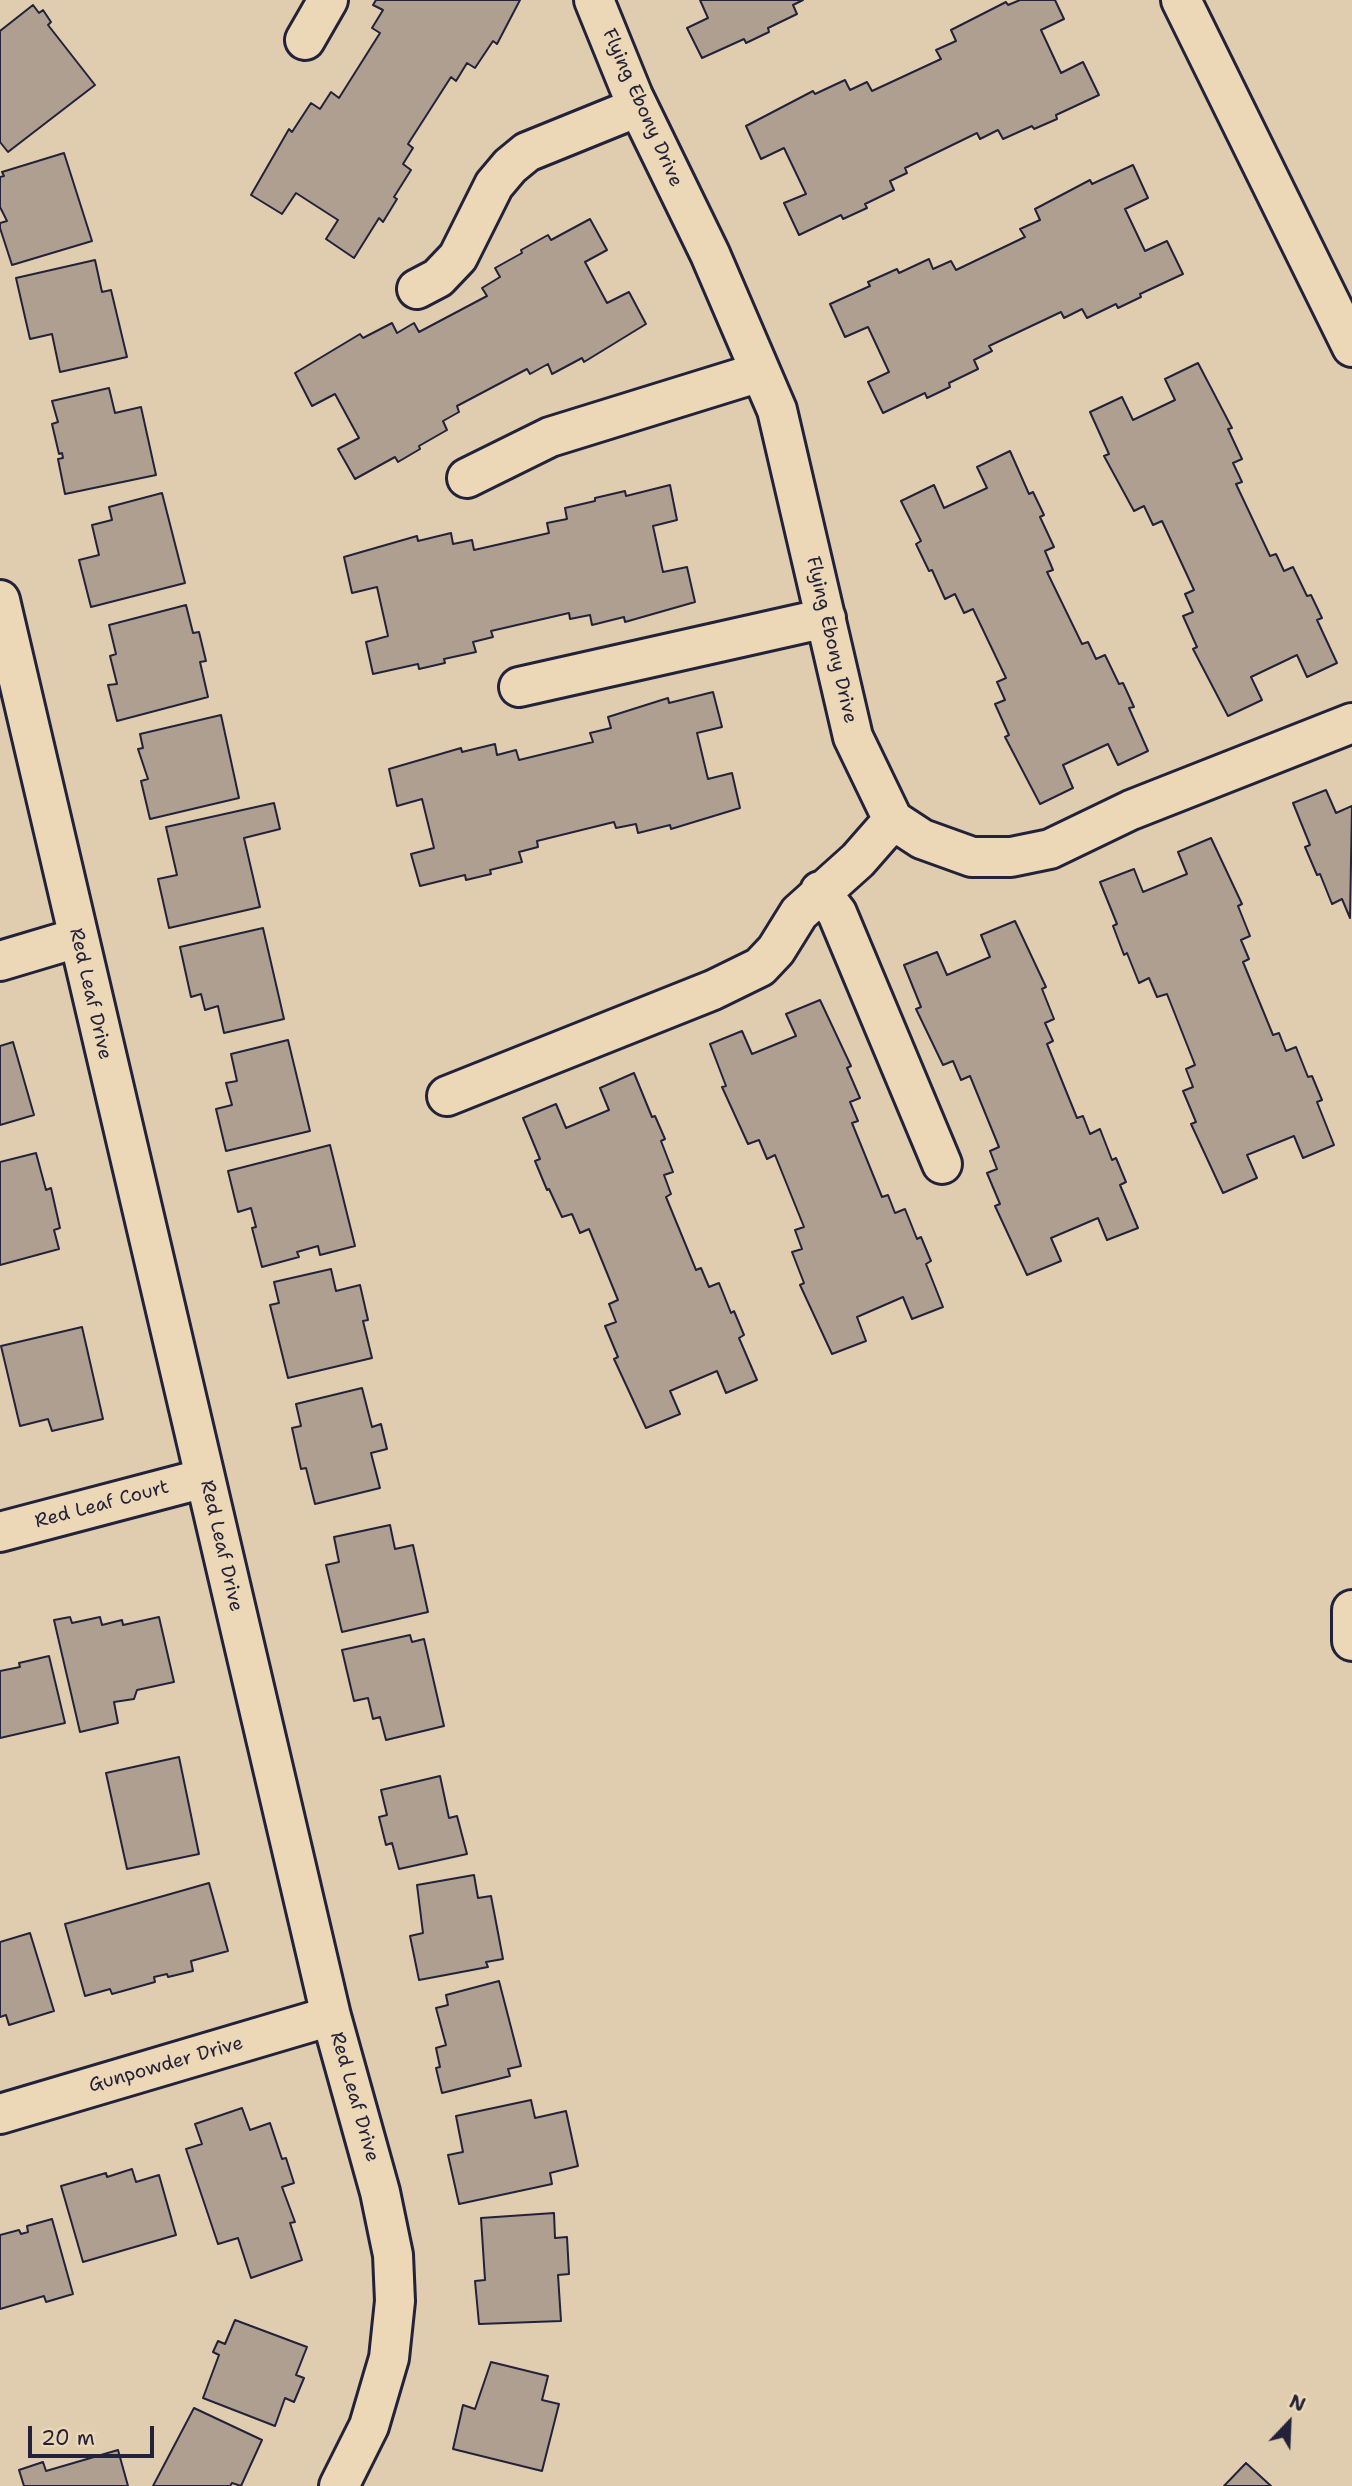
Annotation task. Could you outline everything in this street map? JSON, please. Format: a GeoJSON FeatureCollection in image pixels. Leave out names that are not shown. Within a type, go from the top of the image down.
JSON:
{"type":"FeatureCollection","features":[{"type":"Feature","properties":{"kind":"street"},"geometry":{"type":"LineString","coordinates":[[305,40],[328,0]]}},
{"type":"Feature","properties":{"kind":"street","name":"Flying Ebony Drive"},"geometry":{"type":"LineString","coordinates":[[594,0],[638,107],[710,254],[776,410],[853,737],[894,820]]}},
{"type":"Feature","properties":{"kind":"street"},"geometry":{"type":"LineString","coordinates":[[1181,0],[1352,347]]}},
{"type":"Feature","properties":{"kind":"street"},"geometry":{"type":"LineString","coordinates":[[417,289],[438,278],[458,257],[494,185],[510,166],[527,152],[638,107]]}},
{"type":"Feature","properties":{"kind":"street"},"geometry":{"type":"LineString","coordinates":[[467,478],[550,437],[760,372]]}},
{"type":"Feature","properties":{"kind":"street","name":"Red Leaf Drive"},"geometry":{"type":"LineString","coordinates":[[0,600],[331,2016],[380,2192],[393,2255],[395,2301],[390,2358],[369,2426],[339,2486]]}},
{"type":"Feature","properties":{"kind":"street"},"geometry":{"type":"LineString","coordinates":[[519,687],[826,618]]}},
{"type":"Feature","properties":{"kind":"street"},"geometry":{"type":"LineString","coordinates":[[447,1096],[713,990],[760,967],[776,950],[799,913],[820,891],[858,860],[894,820],[922,839],[971,857],[1011,857],[1050,849],[1130,810],[1352,723]]}},
{"type":"Feature","properties":{"kind":"street"},"geometry":{"type":"LineString","coordinates":[[820,891],[837,913],[942,1164]]}},
{"type":"Feature","properties":{"kind":"street"},"geometry":{"type":"LineString","coordinates":[[0,961],[77,938]]}},
{"type":"Feature","properties":{"kind":"street","name":"Red Leaf Court"},"geometry":{"type":"LineString","coordinates":[[0,1532],[205,1478]]}},
{"type":"Feature","properties":{"kind":"street"},"geometry":{"type":"LineString","coordinates":[[1352,1610],[1352,1641]]}},
{"type":"Feature","properties":{"kind":"street","name":"Gunpowder Drive"},"geometry":{"type":"LineString","coordinates":[[0,2114],[331,2016]]}},
{"type":"Feature","properties":{"kind":"building"},"geometry":{"type":"Polygon","coordinates":[[[376,0],[520,0],[497,44],[493,41],[475,68],[467,63],[456,81],[451,77],[408,144],[413,148],[403,164],[411,170],[394,197],[397,199],[383,222],[379,218],[354,258],[326,239],[338,220],[296,193],[282,214],[251,195],[289,129],[292,132],[311,103],[320,109],[331,92],[339,98],[380,33],[372,28],[383,10],[373,5],[376,0]]]}},
{"type":"Feature","properties":{"kind":"building"},"geometry":{"type":"Polygon","coordinates":[[[700,0],[803,0],[793,5],[797,14],[768,28],[769,32],[746,43],[744,39],[702,58],[687,28],[708,18],[700,0]]]}},
{"type":"Feature","properties":{"kind":"building"},"geometry":{"type":"Polygon","coordinates":[[[1020,0],[1055,0],[1064,19],[1041,30],[1061,73],[1083,62],[1099,95],[1056,115],[1057,119],[1034,129],[1032,126],[1003,139],[998,130],[980,139],[977,133],[905,168],[907,173],[890,181],[894,190],[865,204],[867,208],[843,219],[841,215],[799,235],[784,203],[806,194],[784,148],[761,159],[746,126],[813,91],[815,94],[845,80],[850,90],[867,82],[872,91],[941,59],[936,50],[956,41],[951,30],[1006,2],[1008,5],[1020,0]]]}},
{"type":"Feature","properties":{"kind":"building"},"geometry":{"type":"Polygon","coordinates":[[[33,5],[39,13],[43,10],[51,22],[48,25],[95,85],[8,152],[0,142],[0,31],[33,5]]]}},
{"type":"Feature","properties":{"kind":"building"},"geometry":{"type":"Polygon","coordinates":[[[64,153],[92,241],[12,265],[0,228],[0,223],[7,221],[0,207],[0,177],[4,176],[2,172],[64,153]]]}},
{"type":"Feature","properties":{"kind":"building"},"geometry":{"type":"Polygon","coordinates":[[[1133,165],[1148,198],[1125,209],[1145,251],[1167,241],[1183,274],[1140,294],[1141,297],[1118,308],[1116,304],[1087,318],[1082,309],[1064,318],[1061,312],[989,346],[992,351],[974,360],[978,369],[949,383],[950,387],[927,398],[925,393],[883,413],[868,382],[889,372],[868,327],[845,337],[830,304],[870,286],[868,282],[897,269],[899,273],[929,259],[933,269],[951,261],[956,270],[1025,237],[1020,229],[1040,220],[1035,209],[1090,180],[1092,184],[1133,165]]]}},
{"type":"Feature","properties":{"kind":"building"},"geometry":{"type":"Polygon","coordinates":[[[590,219],[607,250],[585,262],[607,303],[629,292],[646,324],[584,362],[582,358],[552,374],[548,364],[530,374],[527,369],[457,406],[459,412],[443,421],[447,430],[398,462],[395,457],[355,479],[338,449],[359,438],[335,394],[312,406],[295,373],[360,334],[363,338],[392,323],[397,333],[414,323],[419,332],[487,296],[482,288],[500,277],[495,268],[522,253],[521,250],[548,235],[551,240],[590,219]]]}},
{"type":"Feature","properties":{"kind":"building"},"geometry":{"type":"Polygon","coordinates":[[[95,260],[102,292],[111,290],[127,357],[60,372],[52,334],[30,339],[16,278],[95,260]]]}},
{"type":"Feature","properties":{"kind":"building"},"geometry":{"type":"Polygon","coordinates":[[[1198,363],[1232,428],[1228,429],[1242,459],[1233,463],[1242,482],[1236,484],[1270,556],[1276,554],[1284,571],[1293,567],[1307,596],[1311,595],[1322,618],[1317,620],[1337,663],[1307,677],[1297,655],[1251,677],[1262,700],[1228,716],[1193,649],[1197,647],[1183,616],[1193,612],[1185,594],[1194,590],[1162,521],[1153,525],[1144,506],[1134,511],[1104,456],[1109,454],[1090,412],[1122,397],[1133,420],[1175,400],[1165,379],[1198,363]]]}},
{"type":"Feature","properties":{"kind":"building"},"geometry":{"type":"Polygon","coordinates":[[[109,388],[115,413],[141,407],[156,475],[65,494],[58,459],[63,458],[62,453],[59,454],[52,424],[58,422],[52,401],[109,388]]]}},
{"type":"Feature","properties":{"kind":"building"},"geometry":{"type":"Polygon","coordinates":[[[1010,451],[1029,494],[1033,492],[1044,515],[1040,517],[1054,547],[1045,551],[1053,570],[1047,572],[1082,644],[1088,642],[1096,659],[1105,655],[1119,684],[1123,683],[1134,707],[1129,708],[1148,751],[1118,765],[1108,744],[1063,765],[1073,788],[1040,804],[1005,737],[1009,735],[995,704],[1005,700],[997,682],[1006,678],[973,609],[964,613],[955,594],[945,599],[916,544],[921,541],[901,501],[934,485],[944,508],[987,488],[977,467],[1010,451]]]}},
{"type":"Feature","properties":{"kind":"building"},"geometry":{"type":"Polygon","coordinates":[[[670,485],[677,520],[653,526],[663,572],[687,567],[695,602],[625,622],[624,617],[592,625],[590,615],[570,619],[569,613],[491,631],[493,637],[473,642],[476,652],[444,659],[445,663],[419,669],[418,664],[373,674],[366,642],[388,636],[377,587],[352,593],[344,557],[417,536],[418,541],[451,533],[453,544],[472,540],[474,550],[549,533],[547,523],[567,519],[565,508],[595,501],[595,498],[625,491],[626,496],[670,485]]]}},
{"type":"Feature","properties":{"kind":"building"},"geometry":{"type":"Polygon","coordinates":[[[162,493],[185,583],[91,607],[79,560],[99,555],[92,525],[112,520],[109,507],[162,493]]]}},
{"type":"Feature","properties":{"kind":"building"},"geometry":{"type":"Polygon","coordinates":[[[186,605],[193,633],[199,632],[206,661],[200,662],[208,697],[117,721],[108,685],[117,684],[110,656],[116,654],[109,625],[186,605]]]}},
{"type":"Feature","properties":{"kind":"building"},"geometry":{"type":"Polygon","coordinates":[[[713,692],[722,727],[697,733],[708,779],[732,773],[740,808],[671,829],[670,825],[638,833],[636,824],[616,828],[614,822],[537,841],[538,847],[519,852],[522,862],[490,870],[491,874],[466,880],[465,875],[420,886],[411,854],[434,848],[422,799],[397,806],[389,769],[461,748],[462,752],[495,744],[497,755],[516,750],[519,760],[593,742],[590,733],[611,728],[608,717],[668,698],[669,703],[713,692]]]}},
{"type":"Feature","properties":{"kind":"building"},"geometry":{"type":"Polygon","coordinates":[[[221,715],[239,798],[150,819],[141,781],[148,779],[138,749],[143,748],[140,734],[221,715]]]}},
{"type":"Feature","properties":{"kind":"building"},"geometry":{"type":"Polygon","coordinates":[[[1326,790],[1336,813],[1352,806],[1350,918],[1342,899],[1332,904],[1320,874],[1317,875],[1305,847],[1310,845],[1293,803],[1326,790]]]}},
{"type":"Feature","properties":{"kind":"building"},"geometry":{"type":"Polygon","coordinates":[[[274,803],[280,829],[244,838],[260,907],[169,928],[158,879],[177,875],[166,827],[274,803]]]}},
{"type":"Feature","properties":{"kind":"building"},"geometry":{"type":"Polygon","coordinates":[[[1211,838],[1242,904],[1238,906],[1250,936],[1241,940],[1249,959],[1243,962],[1273,1035],[1279,1033],[1286,1051],[1296,1047],[1308,1077],[1312,1076],[1322,1100],[1317,1102],[1334,1145],[1303,1158],[1294,1136],[1247,1155],[1257,1178],[1223,1193],[1191,1124],[1196,1122],[1183,1091],[1193,1087],[1186,1069],[1195,1065],[1167,994],[1157,997],[1149,978],[1139,983],[1127,953],[1124,955],[1113,926],[1117,924],[1100,882],[1134,869],[1143,892],[1187,874],[1178,852],[1211,838]]]}},
{"type":"Feature","properties":{"kind":"building"},"geometry":{"type":"Polygon","coordinates":[[[1015,921],[1046,987],[1042,989],[1054,1019],[1045,1023],[1053,1041],[1047,1044],[1077,1118],[1083,1116],[1090,1134],[1100,1129],[1112,1160],[1116,1158],[1126,1182],[1120,1185],[1138,1228],[1107,1240],[1098,1218],[1051,1238],[1061,1261],[1027,1275],[995,1206],[1000,1204],[987,1173],[997,1169],[990,1151],[999,1147],[970,1076],[961,1080],[953,1061],[943,1065],[916,1009],[921,1007],[904,965],[937,952],[947,975],[990,957],[981,935],[1015,921]]]}},
{"type":"Feature","properties":{"kind":"building"},"geometry":{"type":"Polygon","coordinates":[[[263,928],[284,1019],[224,1033],[218,1006],[205,1010],[201,994],[191,997],[180,947],[263,928]]]}},
{"type":"Feature","properties":{"kind":"building"},"geometry":{"type":"Polygon","coordinates":[[[820,1000],[851,1066],[847,1068],[860,1098],[850,1102],[858,1121],[852,1123],[882,1197],[888,1195],[895,1213],[905,1209],[917,1239],[921,1237],[931,1261],[926,1264],[943,1307],[912,1319],[903,1297],[857,1317],[866,1341],[832,1354],[800,1285],[804,1283],[792,1252],[802,1249],[795,1230],[804,1227],[775,1155],[767,1159],[759,1140],[748,1144],[722,1087],[726,1086],[710,1044],[742,1031],[752,1054],[796,1036],[786,1014],[820,1000]]]}},
{"type":"Feature","properties":{"kind":"building"},"geometry":{"type":"Polygon","coordinates":[[[288,1040],[310,1131],[226,1151],[216,1109],[232,1105],[226,1083],[237,1081],[231,1054],[288,1040]]]}},
{"type":"Feature","properties":{"kind":"building"},"geometry":{"type":"Polygon","coordinates":[[[13,1042],[34,1115],[0,1125],[0,1046],[13,1042]]]}},
{"type":"Feature","properties":{"kind":"building"},"geometry":{"type":"Polygon","coordinates":[[[634,1073],[652,1117],[655,1116],[665,1139],[661,1141],[673,1172],[664,1175],[671,1194],[666,1197],[696,1270],[701,1268],[709,1287],[719,1283],[731,1313],[734,1311],[744,1335],[739,1338],[757,1380],[726,1393],[717,1371],[670,1391],[680,1414],[646,1428],[614,1359],[618,1357],[605,1326],[616,1322],[609,1304],[618,1300],[589,1229],[580,1233],[572,1214],[562,1217],[549,1189],[547,1190],[535,1161],[540,1159],[523,1118],[556,1104],[566,1128],[609,1110],[600,1088],[634,1073]]]}},
{"type":"Feature","properties":{"kind":"building"},"geometry":{"type":"Polygon","coordinates":[[[330,1145],[355,1246],[320,1255],[318,1246],[297,1252],[299,1257],[262,1267],[252,1228],[256,1227],[251,1208],[238,1212],[228,1171],[330,1145]]]}},
{"type":"Feature","properties":{"kind":"building"},"geometry":{"type":"Polygon","coordinates":[[[36,1153],[46,1190],[51,1188],[60,1228],[54,1230],[59,1249],[0,1265],[0,1162],[36,1153]]]}},
{"type":"Feature","properties":{"kind":"building"},"geometry":{"type":"Polygon","coordinates":[[[331,1269],[336,1291],[360,1285],[368,1320],[363,1321],[372,1358],[288,1378],[270,1305],[279,1303],[274,1282],[331,1269]]]}},
{"type":"Feature","properties":{"kind":"building"},"geometry":{"type":"Polygon","coordinates":[[[82,1327],[103,1419],[52,1431],[48,1419],[20,1426],[1,1346],[82,1327]]]}},
{"type":"Feature","properties":{"kind":"building"},"geometry":{"type":"Polygon","coordinates":[[[362,1388],[372,1427],[381,1424],[387,1449],[371,1453],[380,1488],[315,1504],[306,1468],[301,1469],[292,1428],[301,1426],[296,1404],[362,1388]]]}},
{"type":"Feature","properties":{"kind":"building"},"geometry":{"type":"Polygon","coordinates":[[[390,1525],[395,1549],[413,1545],[428,1612],[342,1632],[326,1565],[339,1562],[334,1537],[390,1525]]]}},
{"type":"Feature","properties":{"kind":"building"},"geometry":{"type":"Polygon","coordinates":[[[70,1617],[72,1623],[100,1617],[102,1625],[122,1620],[123,1625],[159,1617],[174,1682],[137,1690],[134,1699],[114,1702],[118,1723],[80,1732],[54,1620],[70,1617]]]}},
{"type":"Feature","properties":{"kind":"building"},"geometry":{"type":"Polygon","coordinates":[[[410,1635],[412,1642],[424,1639],[444,1726],[386,1740],[380,1717],[373,1719],[368,1698],[354,1701],[342,1650],[410,1635]]]}},
{"type":"Feature","properties":{"kind":"building"},"geometry":{"type":"Polygon","coordinates":[[[49,1656],[65,1723],[0,1738],[0,1671],[49,1656]]]}},
{"type":"Feature","properties":{"kind":"building"},"geometry":{"type":"Polygon","coordinates":[[[179,1757],[199,1854],[127,1869],[106,1773],[179,1757]]]}},
{"type":"Feature","properties":{"kind":"building"},"geometry":{"type":"Polygon","coordinates":[[[440,1776],[449,1818],[457,1816],[467,1854],[399,1869],[392,1843],[386,1845],[379,1817],[387,1815],[381,1790],[440,1776]]]}},
{"type":"Feature","properties":{"kind":"building"},"geometry":{"type":"Polygon","coordinates":[[[474,1875],[478,1898],[491,1896],[503,1959],[486,1962],[488,1967],[419,1980],[410,1936],[423,1933],[417,1885],[474,1875]]]}},
{"type":"Feature","properties":{"kind":"building"},"geometry":{"type":"Polygon","coordinates":[[[209,1883],[228,1951],[191,1961],[193,1971],[168,1977],[167,1974],[154,1977],[155,1982],[112,1994],[110,1989],[85,1996],[65,1924],[209,1883]]]}},
{"type":"Feature","properties":{"kind":"building"},"geometry":{"type":"Polygon","coordinates":[[[30,1933],[54,2011],[9,2025],[6,2015],[0,2017],[0,1942],[30,1933]]]}},
{"type":"Feature","properties":{"kind":"building"},"geometry":{"type":"Polygon","coordinates":[[[499,1981],[521,2066],[508,2069],[510,2076],[442,2093],[436,2068],[440,2067],[436,2048],[446,2045],[436,2008],[448,2005],[446,1995],[499,1981]]]}},
{"type":"Feature","properties":{"kind":"building"},"geometry":{"type":"Polygon","coordinates":[[[531,2100],[535,2118],[566,2111],[578,2166],[550,2173],[552,2184],[459,2204],[448,2155],[463,2152],[456,2116],[531,2100]]]}},
{"type":"Feature","properties":{"kind":"building"},"geometry":{"type":"Polygon","coordinates":[[[242,2108],[250,2130],[270,2123],[282,2159],[286,2158],[294,2183],[282,2187],[295,2222],[290,2223],[302,2260],[251,2278],[238,2238],[218,2244],[186,2149],[202,2144],[195,2124],[242,2108]]]}},
{"type":"Feature","properties":{"kind":"building"},"geometry":{"type":"Polygon","coordinates":[[[132,2169],[136,2182],[159,2175],[176,2235],[83,2262],[61,2186],[106,2173],[107,2177],[132,2169]]]}},
{"type":"Feature","properties":{"kind":"building"},"geometry":{"type":"Polygon","coordinates":[[[554,2213],[555,2238],[567,2237],[569,2274],[558,2275],[561,2321],[479,2324],[475,2281],[485,2280],[481,2218],[554,2213]]]}},
{"type":"Feature","properties":{"kind":"building"},"geometry":{"type":"Polygon","coordinates":[[[52,2219],[73,2294],[46,2302],[44,2296],[0,2309],[0,2235],[19,2230],[21,2234],[28,2232],[27,2226],[52,2219]]]}},
{"type":"Feature","properties":{"kind":"building"},"geometry":{"type":"Polygon","coordinates":[[[235,2320],[307,2347],[296,2375],[304,2378],[294,2402],[285,2398],[275,2426],[203,2398],[219,2355],[213,2352],[218,2341],[225,2344],[235,2320]]]}},
{"type":"Feature","properties":{"kind":"building"},"geometry":{"type":"Polygon","coordinates":[[[491,2362],[548,2376],[542,2400],[559,2404],[542,2471],[453,2449],[463,2405],[475,2409],[491,2362]]]}},
{"type":"Feature","properties":{"kind":"building"},"geometry":{"type":"Polygon","coordinates":[[[194,2408],[262,2440],[241,2486],[232,2483],[230,2486],[153,2486],[194,2408]]]}},
{"type":"Feature","properties":{"kind":"building"},"geometry":{"type":"Polygon","coordinates":[[[118,2450],[128,2486],[24,2486],[19,2470],[43,2462],[46,2471],[118,2450]]]}},
{"type":"Feature","properties":{"kind":"building"},"geometry":{"type":"Polygon","coordinates":[[[1246,2463],[1271,2486],[1224,2486],[1246,2463]]]}}]}
